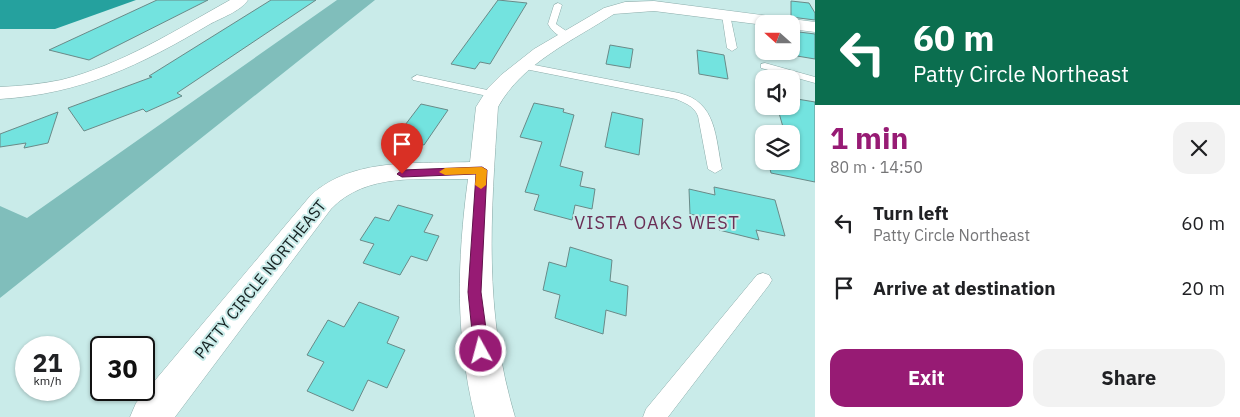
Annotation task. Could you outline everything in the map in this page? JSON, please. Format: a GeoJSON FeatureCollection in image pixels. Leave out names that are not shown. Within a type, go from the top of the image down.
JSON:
{"type":"FeatureCollection","features":[{"type":"Feature","properties":{"kind":"street"},"geometry":{"type":"LineString","coordinates":[[0,93],[49,89],[107,72],[139,58],[241,0]]}},
{"type":"Feature","properties":{"kind":"street"},"geometry":{"type":"LineString","coordinates":[[495,417],[486,390],[474,292],[487,107],[492,94],[502,83],[524,66],[609,11],[625,7],[654,6],[815,27]]}},
{"type":"Feature","properties":{"kind":"street","name":"PATTY CIRCLE NORTHEAST"},"geometry":{"type":"LineString","coordinates":[[150,417],[320,202],[333,191],[349,182],[382,174],[482,170]]}},
{"type":"Feature","properties":{"kind":"lane"},"geometry":{"type":"LineString","coordinates":[[558,5],[552,24],[555,29],[569,37]]}},
{"type":"Feature","properties":{"kind":"lane"},"geometry":{"type":"LineString","coordinates":[[726,15],[732,48]]}},
{"type":"Feature","properties":{"kind":"lane"},"geometry":{"type":"LineString","coordinates":[[524,66],[661,92],[692,102],[701,109],[704,116],[715,169]]}},
{"type":"Feature","properties":{"kind":"lane"},"geometry":{"type":"LineString","coordinates":[[765,66],[815,80]]}},
{"type":"Feature","properties":{"kind":"lane"},"geometry":{"type":"LineString","coordinates":[[417,78],[492,94]]}},
{"type":"Feature","properties":{"kind":"lane"},"geometry":{"type":"LineString","coordinates":[[654,417],[763,280]]}},
{"type":"Feature","properties":{"kind":"shaded area"},"geometry":{"type":"Polygon","coordinates":[[[0,0],[136,0],[55,29],[0,29],[0,0]]]}},
{"type":"Feature","properties":{"kind":"shaded area"},"geometry":{"type":"Polygon","coordinates":[[[337,0],[375,0],[0,298],[0,206],[27,218],[337,0]]]}},
{"type":"Feature","properties":{"kind":"building"},"geometry":{"type":"Polygon","coordinates":[[[157,0],[208,0],[89,60],[49,50],[157,0]]]}},
{"type":"Feature","properties":{"kind":"building"},"geometry":{"type":"Polygon","coordinates":[[[271,0],[316,0],[177,93],[182,96],[146,112],[143,109],[84,131],[68,108],[152,77],[149,76],[271,0]]]}},
{"type":"Feature","properties":{"kind":"building"},"geometry":{"type":"Polygon","coordinates":[[[498,0],[527,3],[490,64],[480,62],[475,69],[451,64],[498,0]]]}},
{"type":"Feature","properties":{"kind":"building"},"geometry":{"type":"Polygon","coordinates":[[[791,1],[809,3],[815,13],[815,20],[800,18],[800,15],[791,15],[791,1]]]}},
{"type":"Feature","properties":{"kind":"building"},"geometry":{"type":"Polygon","coordinates":[[[800,32],[815,34],[815,59],[800,56],[800,32]]]}},
{"type":"Feature","properties":{"kind":"building"},"geometry":{"type":"Polygon","coordinates":[[[610,45],[633,49],[630,68],[606,64],[610,45]]]}},
{"type":"Feature","properties":{"kind":"building"},"geometry":{"type":"Polygon","coordinates":[[[697,50],[724,55],[728,79],[699,74],[697,50]]]}},
{"type":"Feature","properties":{"kind":"building"},"geometry":{"type":"Polygon","coordinates":[[[800,100],[815,102],[815,182],[771,173],[770,170],[800,170],[800,125],[782,125],[780,115],[800,115],[800,100]]]}},
{"type":"Feature","properties":{"kind":"building"},"geometry":{"type":"Polygon","coordinates":[[[534,103],[564,109],[563,112],[574,115],[560,166],[583,172],[580,186],[595,189],[592,209],[575,205],[572,220],[534,210],[539,195],[525,192],[542,142],[520,137],[534,103]]]}},
{"type":"Feature","properties":{"kind":"building"},"geometry":{"type":"Polygon","coordinates":[[[421,104],[448,110],[424,145],[396,137],[421,104]]]}},
{"type":"Feature","properties":{"kind":"building"},"geometry":{"type":"Polygon","coordinates":[[[58,112],[48,143],[24,148],[26,143],[0,147],[0,134],[58,112]]]}},
{"type":"Feature","properties":{"kind":"building"},"geometry":{"type":"Polygon","coordinates":[[[612,112],[643,119],[639,155],[605,147],[612,112]]]}},
{"type":"Feature","properties":{"kind":"building"},"geometry":{"type":"Polygon","coordinates":[[[714,187],[775,200],[785,236],[756,230],[759,240],[719,230],[718,220],[690,214],[689,189],[715,195],[714,187]]]}},
{"type":"Feature","properties":{"kind":"building"},"geometry":{"type":"Polygon","coordinates":[[[398,205],[433,215],[424,232],[439,236],[427,261],[411,256],[400,275],[363,263],[374,244],[360,240],[375,217],[389,221],[398,205]]]}},
{"type":"Feature","properties":{"kind":"building"},"geometry":{"type":"Polygon","coordinates":[[[570,247],[612,260],[610,281],[628,286],[626,316],[606,310],[603,334],[555,318],[560,295],[543,290],[549,262],[566,267],[570,247]]]}},
{"type":"Feature","properties":{"kind":"building"},"geometry":{"type":"Polygon","coordinates":[[[359,302],[399,317],[387,343],[405,350],[387,388],[368,380],[353,411],[307,391],[324,362],[307,355],[328,320],[344,327],[359,302]]]}},
{"type":"Feature","properties":{"kind":"slow traffic"},"geometry":{"type":"LineString","coordinates":[[445,172],[482,170],[481,185]]}},
{"type":"Feature","properties":{"kind":"district","name":"VISTA OAKS WEST"},"geometry":{"type":"Point","coordinates":[657,223]}},
{"type":"Feature","properties":{"kind":"route"},"geometry":{"type":"LineString","coordinates":[[402,174],[482,170],[474,292],[481,351]]}}]}
